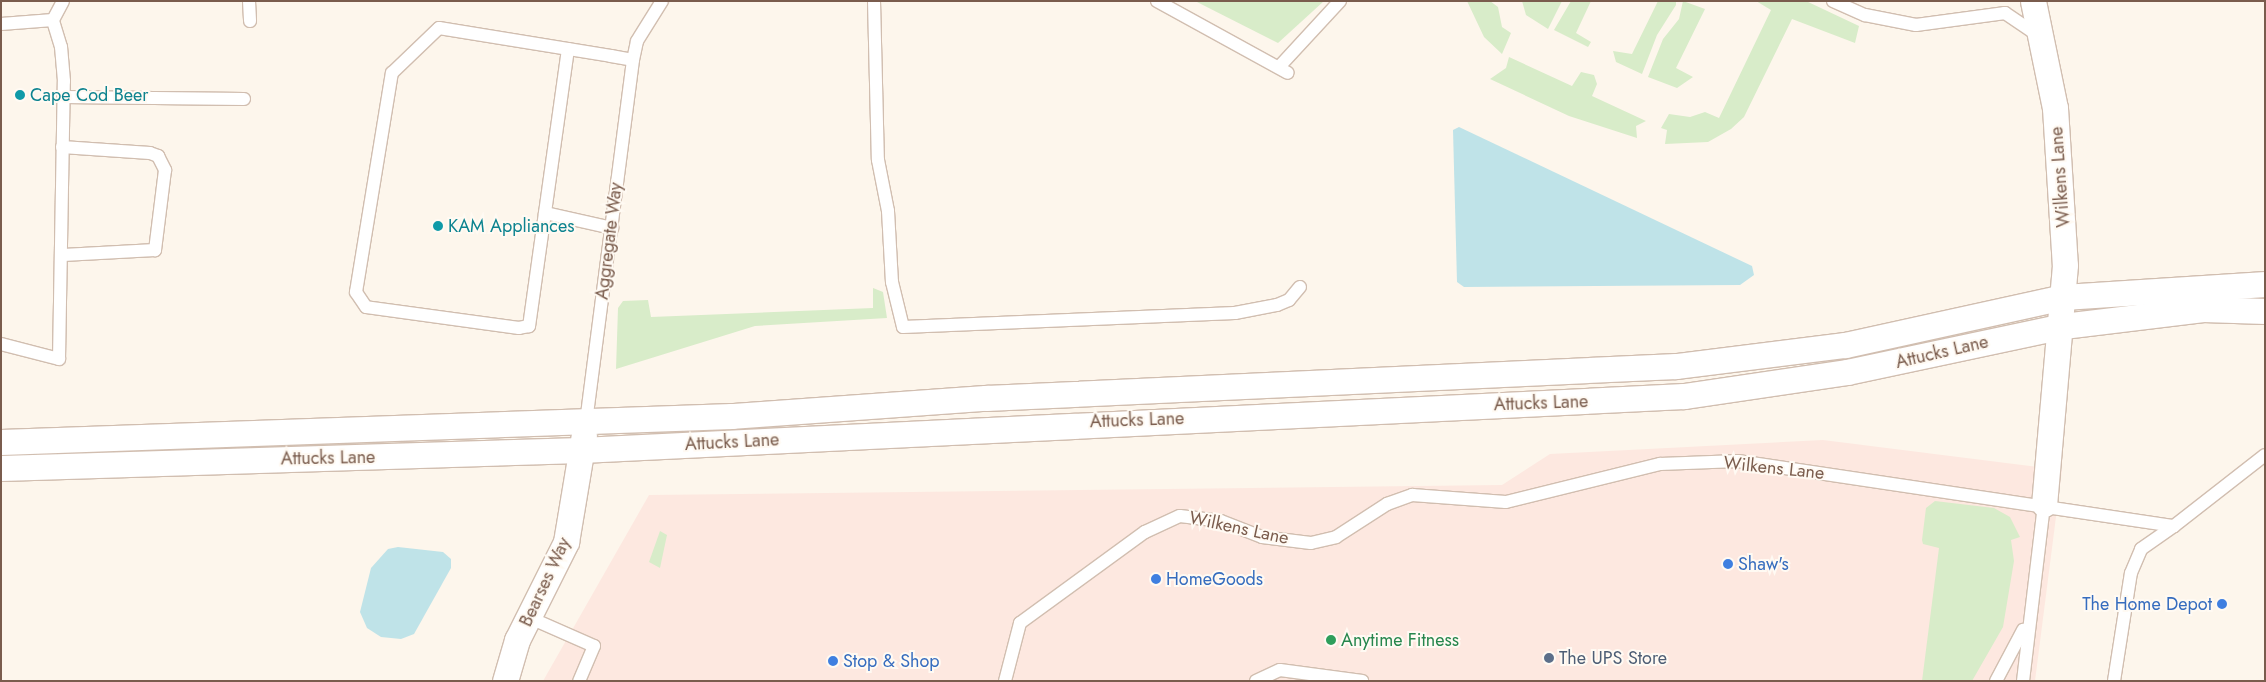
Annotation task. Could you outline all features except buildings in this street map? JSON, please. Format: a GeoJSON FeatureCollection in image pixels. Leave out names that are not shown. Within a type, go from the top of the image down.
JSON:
{"type":"FeatureCollection","features":[{"type":"Feature","properties":{"kind":"street","name":"Wilkens Lane"},"geometry":{"type":"LineString","coordinates":[[2033,1],[2043,42],[2059,144],[2064,297],[2063,326],[2044,504]]}},
{"type":"Feature","properties":{"kind":"street","name":"Attucks Lane"},"geometry":{"type":"LineString","coordinates":[[1,442],[586,422],[1684,365],[1845,345],[2064,297],[2265,284]]}},
{"type":"Feature","properties":{"kind":"street","name":"Attucks Lane"},"geometry":{"type":"LineString","coordinates":[[1,468],[582,450],[1684,396],[1831,376],[2063,326],[2203,310],[2265,311]]}},
{"type":"Feature","properties":{"kind":"street","name":"Bearses Way"},"geometry":{"type":"LineString","coordinates":[[505,681],[528,618],[566,542],[586,422]]}},
{"type":"Feature","properties":{"kind":"lane"},"geometry":{"type":"LineString","coordinates":[[1,344],[59,359],[63,255],[62,147],[64,97],[61,47],[52,20],[63,1]]}},
{"type":"Feature","properties":{"kind":"lane"},"geometry":{"type":"LineString","coordinates":[[249,1],[250,21]]}},
{"type":"Feature","properties":{"kind":"lane","name":"Aggregate Way"},"geometry":{"type":"LineString","coordinates":[[586,422],[632,60],[637,41],[662,1]]}},
{"type":"Feature","properties":{"kind":"lane"},"geometry":{"type":"LineString","coordinates":[[874,1],[878,160],[888,210],[892,282],[902,328],[1242,312],[1289,300],[1300,287]]}},
{"type":"Feature","properties":{"kind":"lane"},"geometry":{"type":"LineString","coordinates":[[1157,1],[1284,70],[1340,1]]}},
{"type":"Feature","properties":{"kind":"lane"},"geometry":{"type":"LineString","coordinates":[[1833,1],[1866,15],[1916,25],[2005,13],[2017,17],[2043,42]]}},
{"type":"Feature","properties":{"kind":"lane"},"geometry":{"type":"LineString","coordinates":[[1,24],[52,20]]}},
{"type":"Feature","properties":{"kind":"lane"},"geometry":{"type":"LineString","coordinates":[[568,49],[529,326],[519,328],[366,306],[359,301],[356,292],[392,73],[440,28],[568,49],[632,60]]}},
{"type":"Feature","properties":{"kind":"lane"},"geometry":{"type":"LineString","coordinates":[[64,97],[244,100]]}},
{"type":"Feature","properties":{"kind":"lane"},"geometry":{"type":"LineString","coordinates":[[62,147],[150,153],[158,156],[165,170],[156,250],[63,255]]}},
{"type":"Feature","properties":{"kind":"lane"},"geometry":{"type":"LineString","coordinates":[[544,213],[612,228]]}},
{"type":"Feature","properties":{"kind":"lane"},"geometry":{"type":"LineString","coordinates":[[2114,681],[2130,573],[2141,549],[2174,526],[2265,455]]}},
{"type":"Feature","properties":{"kind":"lane","name":"Wilkens Lane"},"geometry":{"type":"LineString","coordinates":[[1005,681],[1020,623],[1145,532],[1180,516],[1221,521],[1262,538],[1311,543],[1336,537],[1387,504],[1412,495],[1506,502],[1660,464],[1738,461],[2044,504]]}},
{"type":"Feature","properties":{"kind":"lane"},"geometry":{"type":"LineString","coordinates":[[2023,681],[2044,504],[2174,526]]}},
{"type":"Feature","properties":{"kind":"lane"},"geometry":{"type":"LineString","coordinates":[[1996,681],[2016,650],[2033,592]]}},
{"type":"Feature","properties":{"kind":"lane"},"geometry":{"type":"LineString","coordinates":[[528,618],[594,646],[579,681]]}},
{"type":"Feature","properties":{"kind":"lane"},"geometry":{"type":"LineString","coordinates":[[1256,681],[1280,670],[1362,681]]}},
{"type":"Feature","properties":{"kind":"shaded area"},"geometry":{"type":"Polygon","coordinates":[[[1823,440],[2062,470],[2035,681],[543,681],[649,495],[1502,485],[1550,454],[1823,440]]]}},
{"type":"Feature","properties":{"kind":"green space"},"geometry":{"type":"Polygon","coordinates":[[[1195,1],[1324,1],[1278,43],[1195,1]]]}},
{"type":"Feature","properties":{"kind":"green space"},"geometry":{"type":"Polygon","coordinates":[[[1467,1],[1490,1],[1498,7],[1502,27],[1511,33],[1502,54],[1484,37],[1467,1]]]}},
{"type":"Feature","properties":{"kind":"green space"},"geometry":{"type":"Polygon","coordinates":[[[1522,1],[1562,1],[1548,29],[1526,15],[1522,1]]]}},
{"type":"Feature","properties":{"kind":"green space"},"geometry":{"type":"Polygon","coordinates":[[[1571,1],[1591,1],[1576,33],[1591,42],[1588,47],[1554,30],[1571,1]]]}},
{"type":"Feature","properties":{"kind":"green space"},"geometry":{"type":"Polygon","coordinates":[[[1658,1],[1676,1],[1676,5],[1657,35],[1642,74],[1616,62],[1613,51],[1632,54],[1658,1]]]}},
{"type":"Feature","properties":{"kind":"green space"},"geometry":{"type":"Polygon","coordinates":[[[1683,1],[1705,9],[1676,68],[1693,77],[1677,88],[1648,77],[1663,39],[1679,19],[1683,1]]]}},
{"type":"Feature","properties":{"kind":"green space"},"geometry":{"type":"Polygon","coordinates":[[[1756,1],[1806,1],[1859,26],[1855,43],[1792,19],[1744,117],[1731,129],[1708,142],[1665,144],[1667,130],[1661,128],[1669,114],[1690,117],[1705,112],[1719,118],[1771,10],[1756,1]]]}},
{"type":"Feature","properties":{"kind":"green space"},"geometry":{"type":"Polygon","coordinates":[[[1509,57],[1572,86],[1581,72],[1594,75],[1597,84],[1592,96],[1646,121],[1636,126],[1637,138],[1569,116],[1490,79],[1506,68],[1509,57]]]}},
{"type":"Feature","properties":{"kind":"green space"},"geometry":{"type":"Polygon","coordinates":[[[873,288],[883,292],[887,318],[755,326],[616,369],[618,308],[623,301],[648,300],[651,317],[873,308],[873,288]]]}},
{"type":"Feature","properties":{"kind":"green space"},"geometry":{"type":"Polygon","coordinates":[[[1935,501],[1994,508],[2010,517],[2020,537],[2011,540],[2014,561],[2003,627],[1972,681],[1922,681],[1939,548],[1923,544],[1922,540],[1926,508],[1935,501]]]}},
{"type":"Feature","properties":{"kind":"green space"},"geometry":{"type":"Polygon","coordinates":[[[660,531],[667,535],[660,568],[649,562],[660,531]]]}},
{"type":"Feature","properties":{"kind":"water"},"geometry":{"type":"Polygon","coordinates":[[[1459,127],[1752,266],[1754,275],[1740,285],[1464,287],[1457,282],[1453,130],[1459,127]]]}},
{"type":"Feature","properties":{"kind":"water"},"geometry":{"type":"Polygon","coordinates":[[[398,547],[443,552],[451,559],[451,568],[414,634],[401,639],[381,637],[367,628],[360,612],[371,568],[388,549],[398,547]]]}},
{"type":"Feature","properties":{"kind":"place","name":"Cape Cod Beer"},"geometry":{"type":"Point","coordinates":[20,95]}},
{"type":"Feature","properties":{"kind":"place","name":"KAM Appliances"},"geometry":{"type":"Point","coordinates":[438,226]}},
{"type":"Feature","properties":{"kind":"place","name":"Shaw's"},"geometry":{"type":"Point","coordinates":[1728,564]}},
{"type":"Feature","properties":{"kind":"place","name":"HomeGoods"},"geometry":{"type":"Point","coordinates":[1156,579]}},
{"type":"Feature","properties":{"kind":"place","name":"The Home Depot"},"geometry":{"type":"Point","coordinates":[2222,604]}},
{"type":"Feature","properties":{"kind":"place","name":"Anytime Fitness"},"geometry":{"type":"Point","coordinates":[1331,640]}},
{"type":"Feature","properties":{"kind":"place","name":"The UPS Store"},"geometry":{"type":"Point","coordinates":[1549,658]}},
{"type":"Feature","properties":{"kind":"place","name":"Stop & Shop"},"geometry":{"type":"Point","coordinates":[833,661]}}]}
